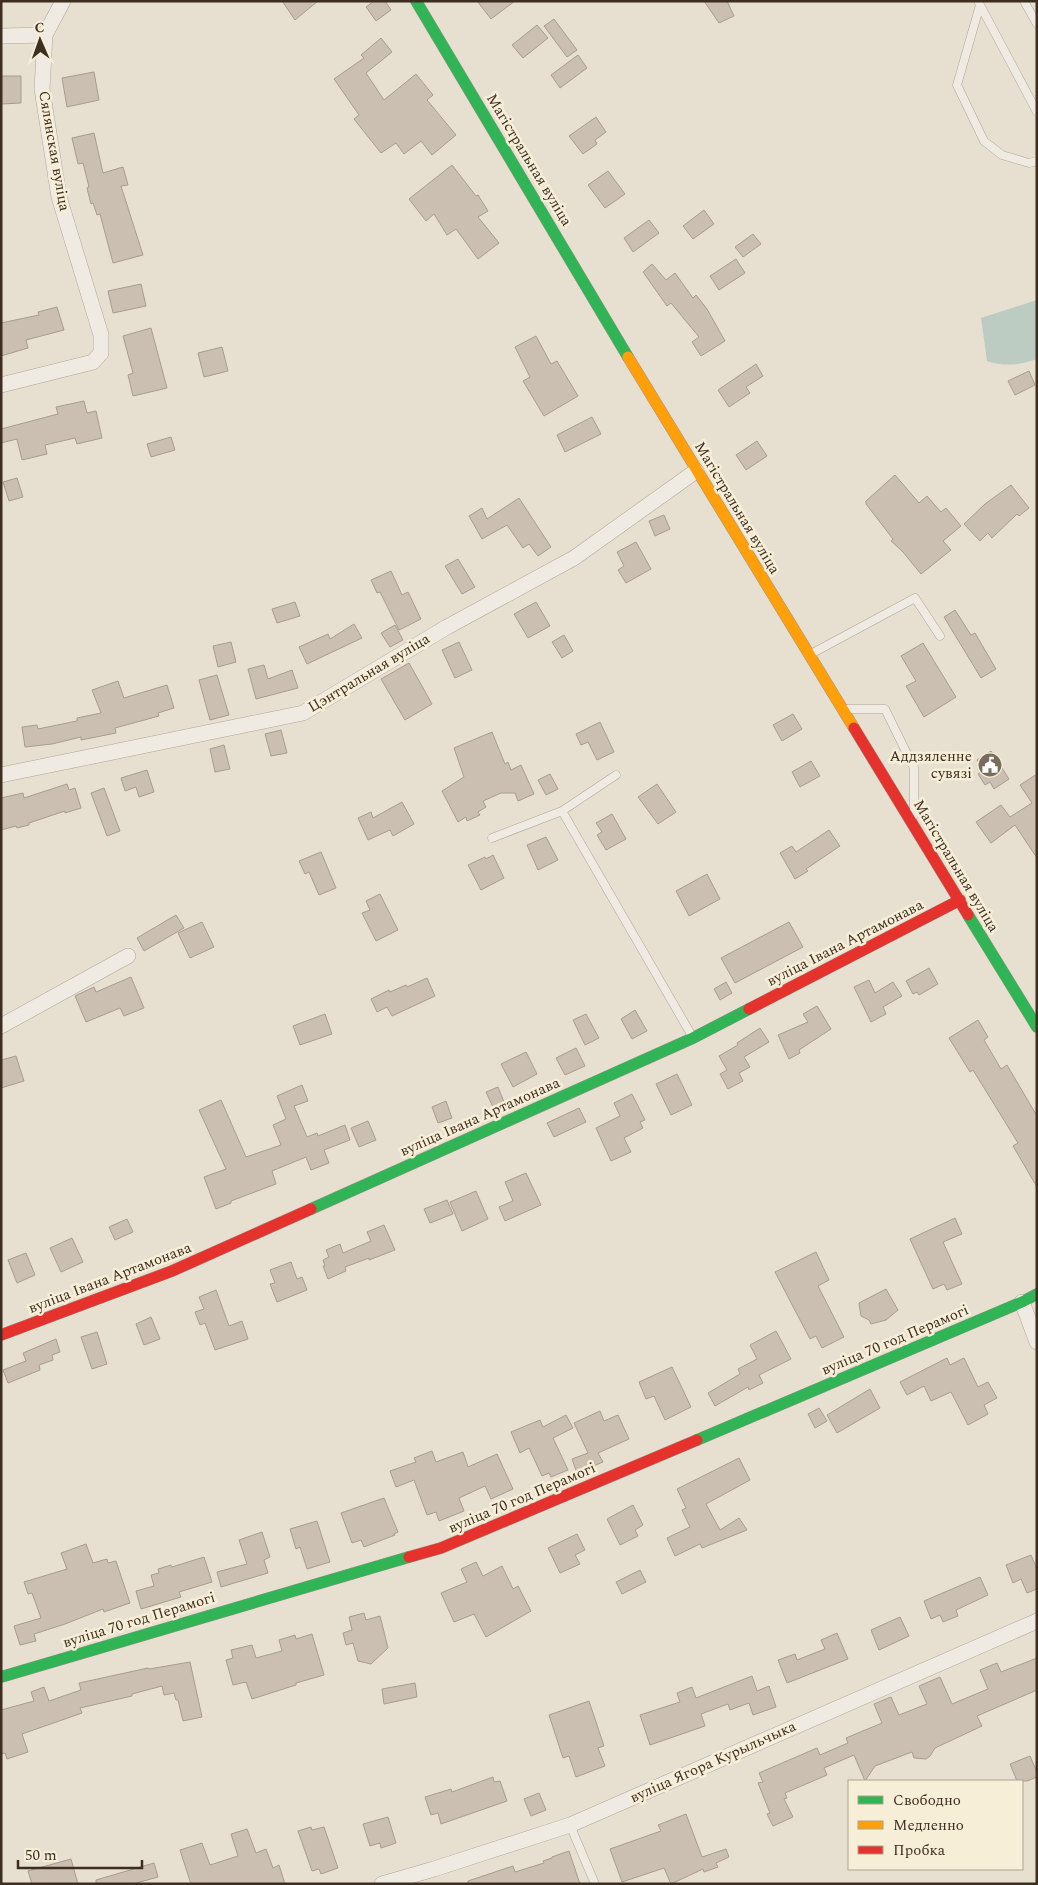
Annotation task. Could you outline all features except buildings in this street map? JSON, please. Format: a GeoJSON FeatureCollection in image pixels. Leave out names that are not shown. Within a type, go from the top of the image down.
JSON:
{"type":"FeatureCollection","features":[{"type":"Feature","properties":{"kind":"street"},"geometry":{"type":"LineString","coordinates":[[1,36],[45,35],[62,1]]}},
{"type":"Feature","properties":{"kind":"street","name":"Магістральная вуліца"},"geometry":{"type":"LineString","coordinates":[[416,1],[696,471],[1037,1027]]}},
{"type":"Feature","properties":{"kind":"street","name":"Сялянская вуліца"},"geometry":{"type":"LineString","coordinates":[[1,386],[93,362],[102,353],[101,336],[59,197],[42,89],[45,35]]}},
{"type":"Feature","properties":{"kind":"street","name":"Цэнтральная вуліца"},"geometry":{"type":"LineString","coordinates":[[1,775],[303,712],[447,627],[574,558],[696,471]]}},
{"type":"Feature","properties":{"kind":"street","name":"вуліца Івана Артамонава"},"geometry":{"type":"LineString","coordinates":[[1,1335],[172,1271],[693,1038],[960,900]]}},
{"type":"Feature","properties":{"kind":"street"},"geometry":{"type":"LineString","coordinates":[[1,1026],[128,956]]}},
{"type":"Feature","properties":{"kind":"street","name":"вуліца 70 год Перамогі"},"geometry":{"type":"LineString","coordinates":[[1,1678],[306,1586],[441,1548],[1037,1294]]}},
{"type":"Feature","properties":{"kind":"street"},"geometry":{"type":"LineString","coordinates":[[1022,1302],[1037,1342]]}},
{"type":"Feature","properties":{"kind":"street","name":"вуліца Ягора Курыльчыка"},"geometry":{"type":"LineString","coordinates":[[382,1884],[570,1825],[1037,1621]]}},
{"type":"Feature","properties":{"kind":"lane"},"geometry":{"type":"LineString","coordinates":[[1024,1],[1037,24]]}},
{"type":"Feature","properties":{"kind":"lane"},"geometry":{"type":"LineString","coordinates":[[979,3],[1037,111]]}},
{"type":"Feature","properties":{"kind":"lane"},"geometry":{"type":"LineString","coordinates":[[979,3],[957,85],[984,141],[1002,155],[1029,163],[1037,161]]}},
{"type":"Feature","properties":{"kind":"lane"},"geometry":{"type":"LineString","coordinates":[[810,655],[915,598],[940,636]]}},
{"type":"Feature","properties":{"kind":"lane"},"geometry":{"type":"LineString","coordinates":[[842,708],[885,710],[914,768],[914,825]]}},
{"type":"Feature","properties":{"kind":"lane"},"geometry":{"type":"LineString","coordinates":[[492,838],[562,810],[616,775]]}},
{"type":"Feature","properties":{"kind":"lane"},"geometry":{"type":"LineString","coordinates":[[562,810],[693,1038]]}},
{"type":"Feature","properties":{"kind":"lane"},"geometry":{"type":"LineString","coordinates":[[570,1825],[595,1884]]}},
{"type":"Feature","properties":{"kind":"shaded area"},"geometry":{"type":"Polygon","coordinates":[[[1037,300],[1037,359],[1012,364],[987,361],[981,318],[1037,300]]]}},
{"type":"Feature","properties":{"kind":"traffic: fast"},"geometry":{"type":"LineString","coordinates":[[416,1],[628,357]]}},
{"type":"Feature","properties":{"kind":"traffic: fast"},"geometry":{"type":"LineString","coordinates":[[968,915],[1037,1027]]}},
{"type":"Feature","properties":{"kind":"traffic: fast"},"geometry":{"type":"LineString","coordinates":[[311,1209],[693,1038],[749,1009]]}},
{"type":"Feature","properties":{"kind":"traffic: fast"},"geometry":{"type":"LineString","coordinates":[[697,1440],[1037,1294]]}},
{"type":"Feature","properties":{"kind":"traffic: fast"},"geometry":{"type":"LineString","coordinates":[[1,1677],[409,1557]]}},
{"type":"Feature","properties":{"kind":"traffic: slow"},"geometry":{"type":"LineString","coordinates":[[628,357],[854,728]]}},
{"type":"Feature","properties":{"kind":"traffic: jam"},"geometry":{"type":"LineString","coordinates":[[854,728],[968,915]]}},
{"type":"Feature","properties":{"kind":"traffic: jam"},"geometry":{"type":"LineString","coordinates":[[749,1009],[960,900]]}},
{"type":"Feature","properties":{"kind":"traffic: jam"},"geometry":{"type":"LineString","coordinates":[[1,1335],[172,1271],[311,1209]]}},
{"type":"Feature","properties":{"kind":"traffic: jam"},"geometry":{"type":"LineString","coordinates":[[409,1557],[441,1548],[697,1440]]}},
{"type":"Feature","properties":{"kind":"place","name":"Аддзяленне сувязі"},"geometry":{"type":"Point","coordinates":[990,765]}}]}
